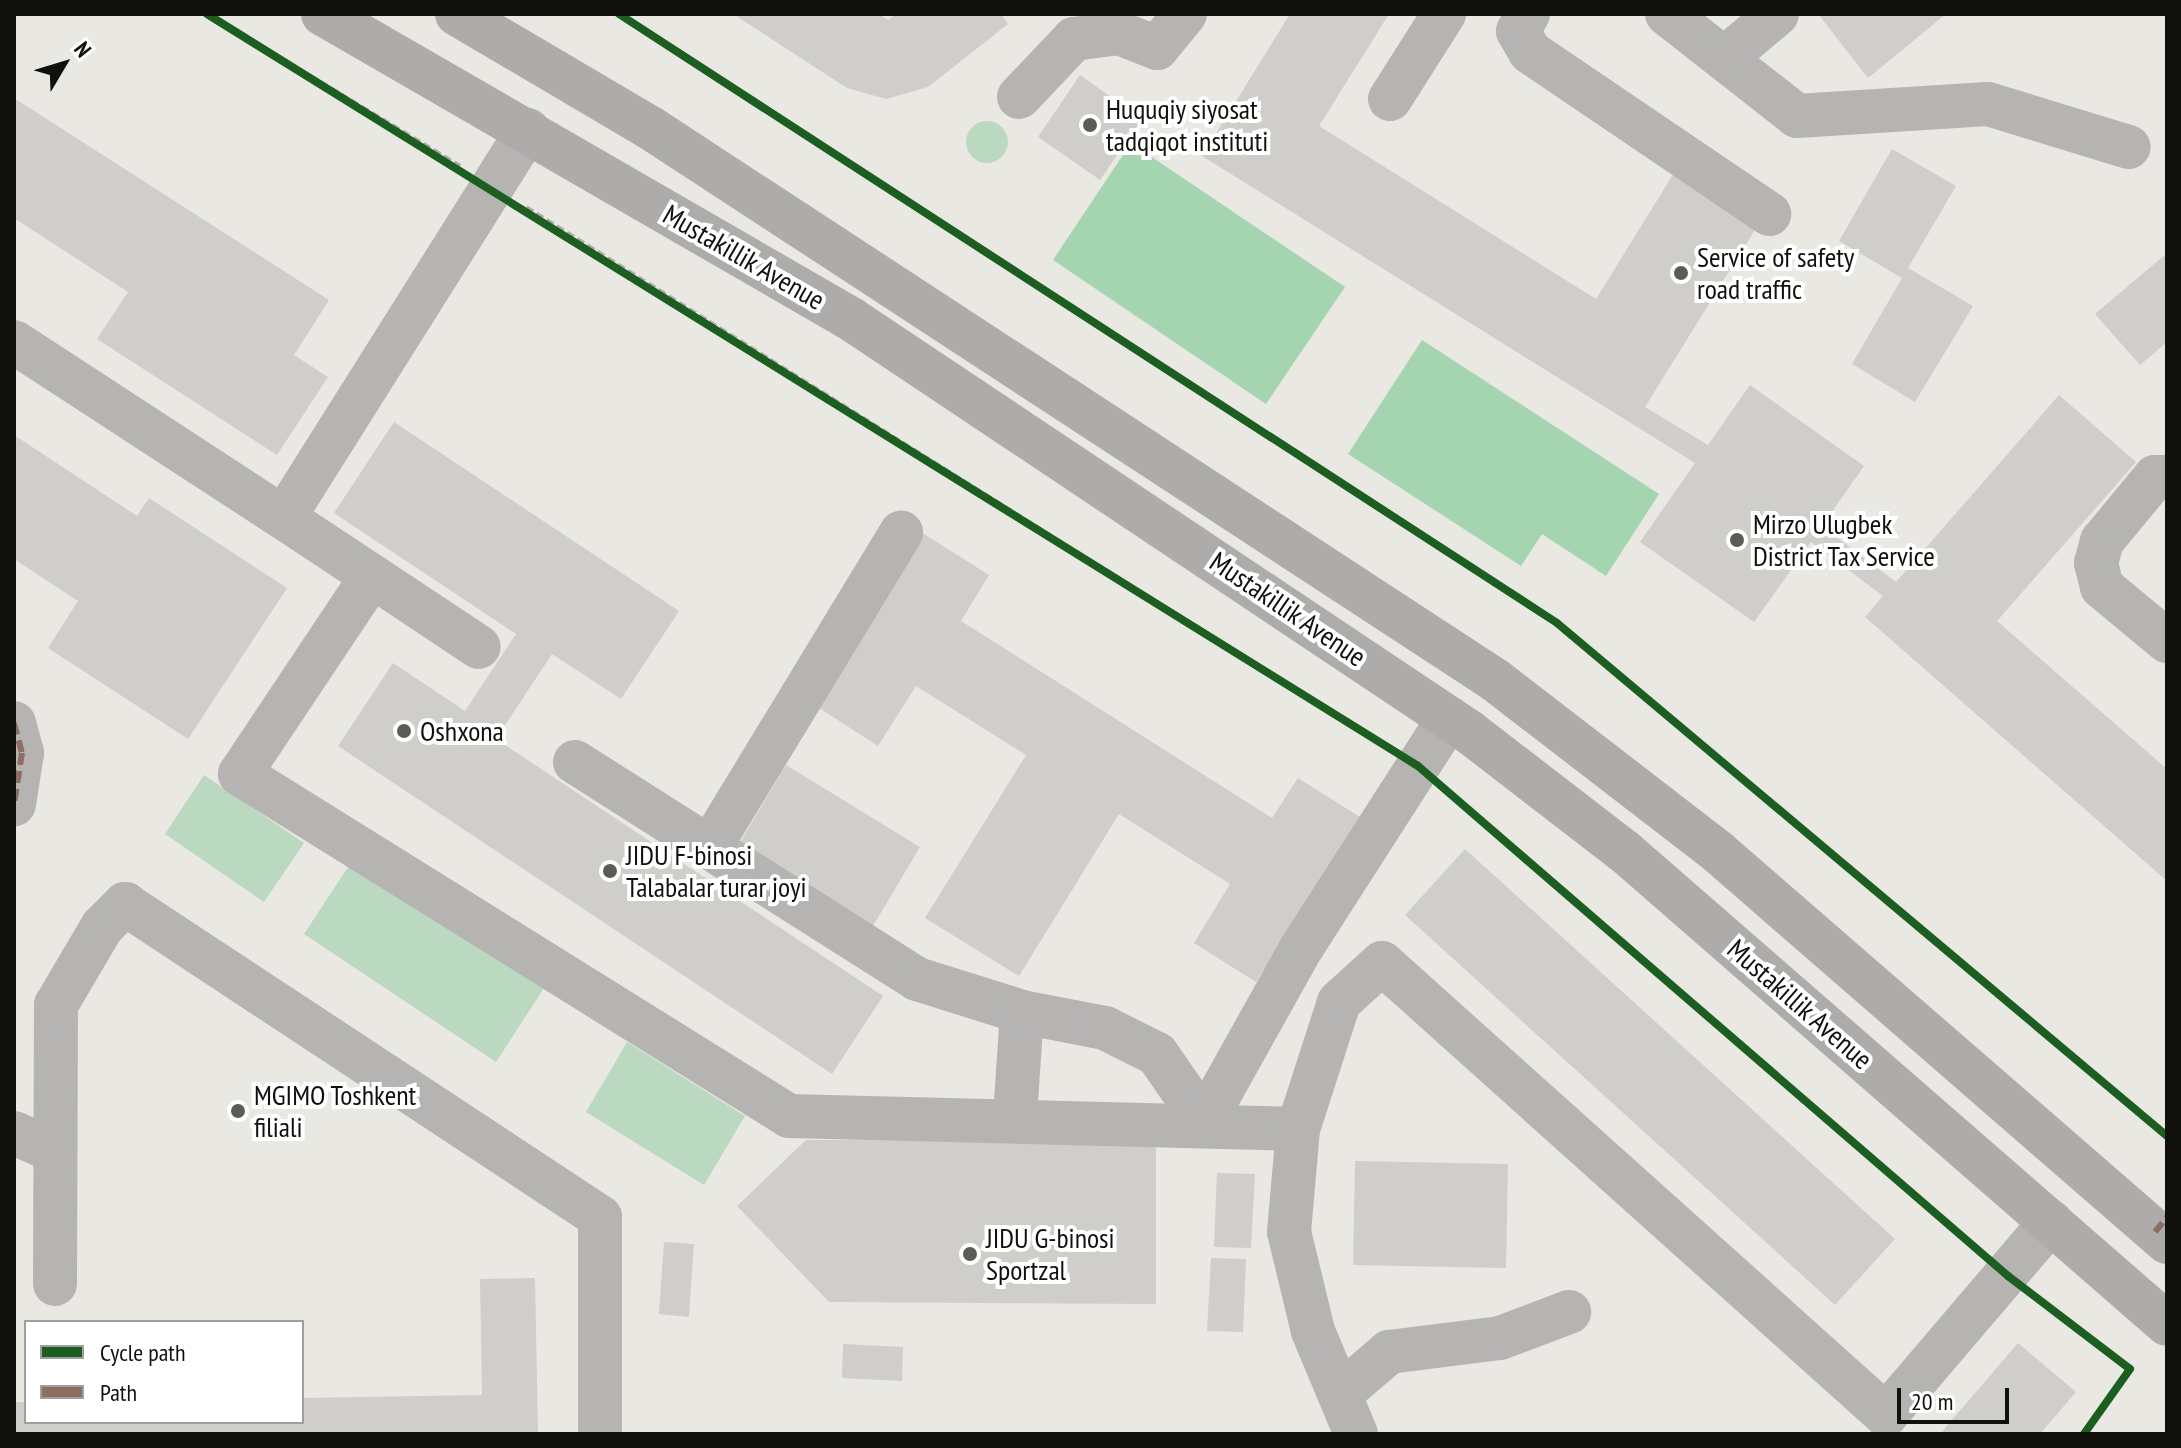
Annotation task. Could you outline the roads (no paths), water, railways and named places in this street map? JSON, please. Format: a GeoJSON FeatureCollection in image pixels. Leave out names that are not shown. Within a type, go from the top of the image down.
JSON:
{"type":"FeatureCollection","features":[{"type":"Feature","properties":{"kind":"main road","name":"Mustakillik Avenue"},"geometry":{"type":"LineString","coordinates":[[323,14],[851,319],[1449,718],[1624,851],[2167,1324]]}},
{"type":"Feature","properties":{"kind":"main road","name":"Mustakillik Avenue"},"geometry":{"type":"LineString","coordinates":[[457,14],[649,127],[1495,680],[1718,852],[2163,1230]]}},
{"type":"Feature","properties":{"kind":"street"},"geometry":{"type":"LineString","coordinates":[[1019,97],[1074,39],[1119,33],[1157,48],[1185,14]]}},
{"type":"Feature","properties":{"kind":"street"},"geometry":{"type":"LineString","coordinates":[[1390,99],[1444,14]]}},
{"type":"Feature","properties":{"kind":"street"},"geometry":{"type":"LineString","coordinates":[[1528,14],[1518,31],[1530,52],[1769,214]]}},
{"type":"Feature","properties":{"kind":"street"},"geometry":{"type":"LineString","coordinates":[[1667,14],[1797,116],[1988,104],[2129,147]]}},
{"type":"Feature","properties":{"kind":"street"},"geometry":{"type":"LineString","coordinates":[[1725,58],[1777,14]]}},
{"type":"Feature","properties":{"kind":"street"},"geometry":{"type":"LineString","coordinates":[[284,518],[528,130]]}},
{"type":"Feature","properties":{"kind":"street"},"geometry":{"type":"LineString","coordinates":[[14,342],[479,647]]}},
{"type":"Feature","properties":{"kind":"street"},"geometry":{"type":"LineString","coordinates":[[2167,477],[2155,477],[2102,541],[2096,563],[2102,587],[2167,641]]}},
{"type":"Feature","properties":{"kind":"street"},"geometry":{"type":"LineString","coordinates":[[710,847],[901,533]]}},
{"type":"Feature","properties":{"kind":"street"},"geometry":{"type":"LineString","coordinates":[[372,576],[240,774],[789,1116],[1015,1117],[1204,1122],[1298,1129]]}},
{"type":"Feature","properties":{"kind":"street"},"geometry":{"type":"LineString","coordinates":[[1204,1122],[1302,947],[1449,718]]}},
{"type":"Feature","properties":{"kind":"street"},"geometry":{"type":"LineString","coordinates":[[14,723],[22,753],[14,804]]}},
{"type":"Feature","properties":{"kind":"street"},"geometry":{"type":"LineString","coordinates":[[575,762],[917,979],[1022,1012],[1105,1028],[1157,1054],[1204,1122]]}},
{"type":"Feature","properties":{"kind":"street"},"geometry":{"type":"LineString","coordinates":[[55,1284],[56,1005],[102,927],[125,904],[600,1217],[600,1434]]}},
{"type":"Feature","properties":{"kind":"street"},"geometry":{"type":"LineString","coordinates":[[1348,1414],[1313,1331],[1289,1232],[1298,1129],[1339,1002],[1382,963],[1886,1415],[2008,1276],[2051,1222]]}},
{"type":"Feature","properties":{"kind":"street"},"geometry":{"type":"LineString","coordinates":[[1015,1117],[1022,1012]]}},
{"type":"Feature","properties":{"kind":"street"},"geometry":{"type":"LineString","coordinates":[[14,1133],[55,1151]]}},
{"type":"Feature","properties":{"kind":"street"},"geometry":{"type":"LineString","coordinates":[[1348,1414],[1389,1352],[1500,1338],[1569,1312]]}},
{"type":"Feature","properties":{"kind":"place","name":"Huquqiy siyosat tadqiqot instituti"},"geometry":{"type":"Point","coordinates":[1090,125]}},
{"type":"Feature","properties":{"kind":"place","name":"Service of safety road traffic"},"geometry":{"type":"Point","coordinates":[1681,273]}},
{"type":"Feature","properties":{"kind":"place","name":"Mirzo Ulugbek District Tax Service"},"geometry":{"type":"Point","coordinates":[1737,540]}},
{"type":"Feature","properties":{"kind":"place","name":"Oshxona"},"geometry":{"type":"Point","coordinates":[404,731]}},
{"type":"Feature","properties":{"kind":"place","name":"JIDU F-binosi Talabalar turar joyi"},"geometry":{"type":"Point","coordinates":[610,871]}},
{"type":"Feature","properties":{"kind":"place","name":"MGIMO Toshkent filiali"},"geometry":{"type":"Point","coordinates":[238,1111]}},
{"type":"Feature","properties":{"kind":"place","name":"JIDU G-binosi Sportzal"},"geometry":{"type":"Point","coordinates":[970,1254]}}]}
